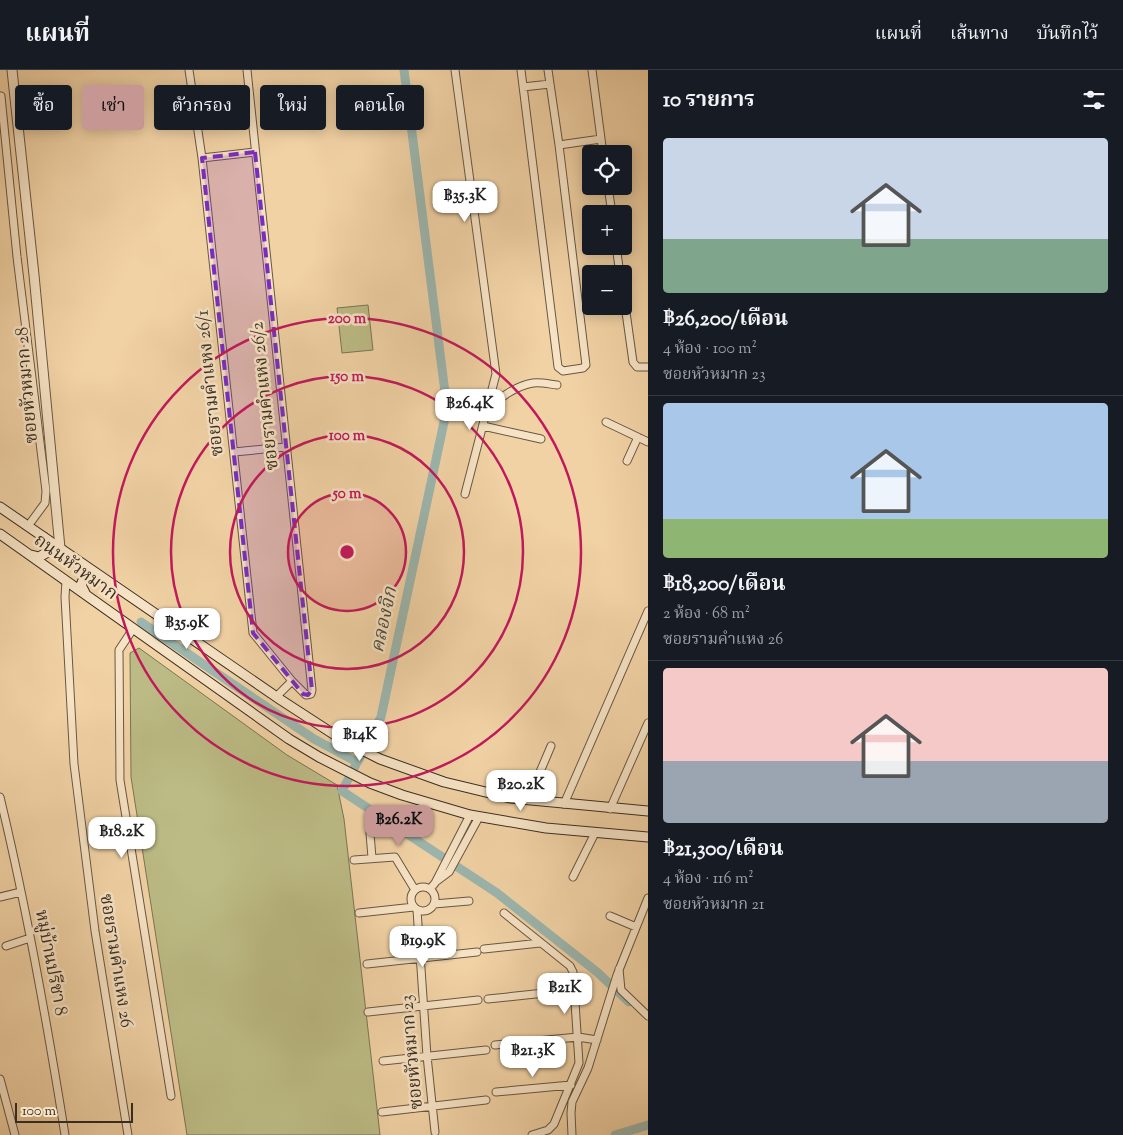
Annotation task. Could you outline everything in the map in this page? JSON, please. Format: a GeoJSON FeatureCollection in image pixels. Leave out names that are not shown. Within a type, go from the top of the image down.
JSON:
{"type":"FeatureCollection","features":[{"type":"Feature","properties":{"kind":"main road","name":"ซอยหัวหมาก 28"},"geometry":{"type":"LineString","coordinates":[[12,70],[60,548]]}},
{"type":"Feature","properties":{"kind":"main road","name":"ถนนหัวหมาก"},"geometry":{"type":"LineString","coordinates":[[0,507],[276,697],[328,731],[380,759],[460,786],[510,798],[648,812]]}},
{"type":"Feature","properties":{"kind":"main road","name":"ถนนหัวหมาก"},"geometry":{"type":"LineString","coordinates":[[0,534],[289,739],[370,783],[402,795],[475,816],[546,828],[648,837]]}},
{"type":"Feature","properties":{"kind":"main road"},"geometry":{"type":"LineString","coordinates":[[30,555],[39,557],[46,553],[48,546],[43,537]]}},
{"type":"Feature","properties":{"kind":"main road"},"geometry":{"type":"LineString","coordinates":[[86,596],[81,588],[82,580],[89,575],[100,576]]}},
{"type":"Feature","properties":{"kind":"street","name":"ซอยรามคำแหง 26/1"},"geometry":{"type":"LineString","coordinates":[[190,70],[202,158],[253,633],[292,680]]}},
{"type":"Feature","properties":{"kind":"street","name":"ซอยรามคำแหง 26/2"},"geometry":{"type":"LineString","coordinates":[[247,70],[311,694],[303,694],[292,680]]}},
{"type":"Feature","properties":{"kind":"street"},"geometry":{"type":"LineString","coordinates":[[455,70],[496,374],[465,494]]}},
{"type":"Feature","properties":{"kind":"street"},"geometry":{"type":"LineString","coordinates":[[521,70],[558,367],[563,371],[583,368],[586,365],[548,70]]}},
{"type":"Feature","properties":{"kind":"street"},"geometry":{"type":"LineString","coordinates":[[592,70],[602,145]]}},
{"type":"Feature","properties":{"kind":"street"},"geometry":{"type":"LineString","coordinates":[[523,86],[550,84]]}},
{"type":"Feature","properties":{"kind":"street"},"geometry":{"type":"LineString","coordinates":[[1,96],[17,257],[46,492],[44,503],[28,526]]}},
{"type":"Feature","properties":{"kind":"street"},"geometry":{"type":"LineString","coordinates":[[559,145],[601,139]]}},
{"type":"Feature","properties":{"kind":"street"},"geometry":{"type":"LineString","coordinates":[[202,158],[255,152]]}},
{"type":"Feature","properties":{"kind":"street"},"geometry":{"type":"LineString","coordinates":[[626,315],[633,362],[637,367],[648,367]]}},
{"type":"Feature","properties":{"kind":"street"},"geometry":{"type":"LineString","coordinates":[[487,409],[503,395],[533,383],[557,385]]}},
{"type":"Feature","properties":{"kind":"street"},"geometry":{"type":"LineString","coordinates":[[606,422],[648,442]]}},
{"type":"Feature","properties":{"kind":"street"},"geometry":{"type":"LineString","coordinates":[[482,426],[541,438]]}},
{"type":"Feature","properties":{"kind":"street"},"geometry":{"type":"LineString","coordinates":[[627,461],[638,437]]}},
{"type":"Feature","properties":{"kind":"street"},"geometry":{"type":"LineString","coordinates":[[234,452],[286,447]]}},
{"type":"Feature","properties":{"kind":"street","name":"ซอยรามคำแหง 26"},"geometry":{"type":"LineString","coordinates":[[66,581],[65,597],[74,764],[95,931],[128,1135]]}},
{"type":"Feature","properties":{"kind":"street"},"geometry":{"type":"LineString","coordinates":[[564,804],[648,611]]}},
{"type":"Feature","properties":{"kind":"street"},"geometry":{"type":"LineString","coordinates":[[133,629],[119,650],[120,780],[171,1096]]}},
{"type":"Feature","properties":{"kind":"street"},"geometry":{"type":"LineString","coordinates":[[276,697],[292,680]]}},
{"type":"Feature","properties":{"kind":"street"},"geometry":{"type":"LineString","coordinates":[[610,809],[648,723]]}},
{"type":"Feature","properties":{"kind":"street"},"geometry":{"type":"LineString","coordinates":[[528,800],[551,746]]}},
{"type":"Feature","properties":{"kind":"street","name":"หมู่บ้านปรีชา 8"},"geometry":{"type":"LineString","coordinates":[[0,797],[17,870],[65,1135]]}},
{"type":"Feature","properties":{"kind":"street"},"geometry":{"type":"LineString","coordinates":[[430,890],[457,841],[475,816]]}},
{"type":"Feature","properties":{"kind":"street"},"geometry":{"type":"LineString","coordinates":[[435,883],[449,872],[465,844],[475,816]]}},
{"type":"Feature","properties":{"kind":"street"},"geometry":{"type":"LineString","coordinates":[[370,833],[372,858]]}},
{"type":"Feature","properties":{"kind":"street"},"geometry":{"type":"LineString","coordinates":[[573,877],[595,833]]}},
{"type":"Feature","properties":{"kind":"street"},"geometry":{"type":"LineString","coordinates":[[0,841],[9,838]]}},
{"type":"Feature","properties":{"kind":"street"},"geometry":{"type":"LineString","coordinates":[[354,860],[396,857],[415,890],[422,887],[430,890],[435,896],[434,904],[424,912],[415,909],[359,913]]}},
{"type":"Feature","properties":{"kind":"street","name":"ซอยหัวหมาก 23"},"geometry":{"type":"LineString","coordinates":[[415,890],[411,900],[415,909],[420,957],[435,1132]]}},
{"type":"Feature","properties":{"kind":"street"},"geometry":{"type":"LineString","coordinates":[[0,897],[21,892]]}},
{"type":"Feature","properties":{"kind":"street"},"geometry":{"type":"LineString","coordinates":[[572,1132],[572,1102],[588,1068],[618,972],[648,898]]}},
{"type":"Feature","properties":{"kind":"street"},"geometry":{"type":"LineString","coordinates":[[434,904],[469,901]]}},
{"type":"Feature","properties":{"kind":"street"},"geometry":{"type":"LineString","coordinates":[[504,913],[570,966],[573,972],[579,1063],[551,1129],[532,1135]]}},
{"type":"Feature","properties":{"kind":"street"},"geometry":{"type":"LineString","coordinates":[[610,916],[636,927]]}},
{"type":"Feature","properties":{"kind":"street"},"geometry":{"type":"LineString","coordinates":[[6,946],[30,938]]}},
{"type":"Feature","properties":{"kind":"street"},"geometry":{"type":"LineString","coordinates":[[367,964],[540,943]]}},
{"type":"Feature","properties":{"kind":"street"},"geometry":{"type":"LineString","coordinates":[[618,972],[621,990],[648,1016]]}},
{"type":"Feature","properties":{"kind":"street"},"geometry":{"type":"LineString","coordinates":[[488,999],[573,990]]}},
{"type":"Feature","properties":{"kind":"street"},"geometry":{"type":"LineString","coordinates":[[368,1012],[478,1000]]}},
{"type":"Feature","properties":{"kind":"street"},"geometry":{"type":"LineString","coordinates":[[495,1044],[578,1037],[597,1040]]}},
{"type":"Feature","properties":{"kind":"street"},"geometry":{"type":"LineString","coordinates":[[383,1061],[486,1050]]}},
{"type":"Feature","properties":{"kind":"street"},"geometry":{"type":"LineString","coordinates":[[0,1078],[15,1135]]}},
{"type":"Feature","properties":{"kind":"street"},"geometry":{"type":"LineString","coordinates":[[496,1092],[571,1085]]}},
{"type":"Feature","properties":{"kind":"street"},"geometry":{"type":"LineString","coordinates":[[382,1112],[486,1100]]}},
{"type":"Feature","properties":{"kind":"highlighted area"},"geometry":{"type":"Polygon","coordinates":[[[255,152],[312,690],[308,695],[303,694],[253,633],[202,158],[255,152]]]}},
{"type":"Feature","properties":{"kind":"shaded area"},"geometry":{"type":"Polygon","coordinates":[[[368,305],[373,350],[342,353],[337,308],[368,305]]]}},
{"type":"Feature","properties":{"kind":"shaded area"},"geometry":{"type":"Polygon","coordinates":[[[139,648],[287,755],[337,785],[344,819],[380,1135],[187,1135],[131,777],[130,653],[139,648]]]}},
{"type":"Feature","properties":{"kind":"waterway","name":"คลองจิก"},"geometry":{"type":"LineString","coordinates":[[404,70],[447,408],[381,717],[342,791],[497,893],[597,972],[629,1002]]}},
{"type":"Feature","properties":{"kind":"waterway"},"geometry":{"type":"LineString","coordinates":[[141,622],[314,739],[357,762]]}},
{"type":"Feature","properties":{"kind":"waterway"},"geometry":{"type":"LineString","coordinates":[[615,1135],[648,1125]]}}]}
